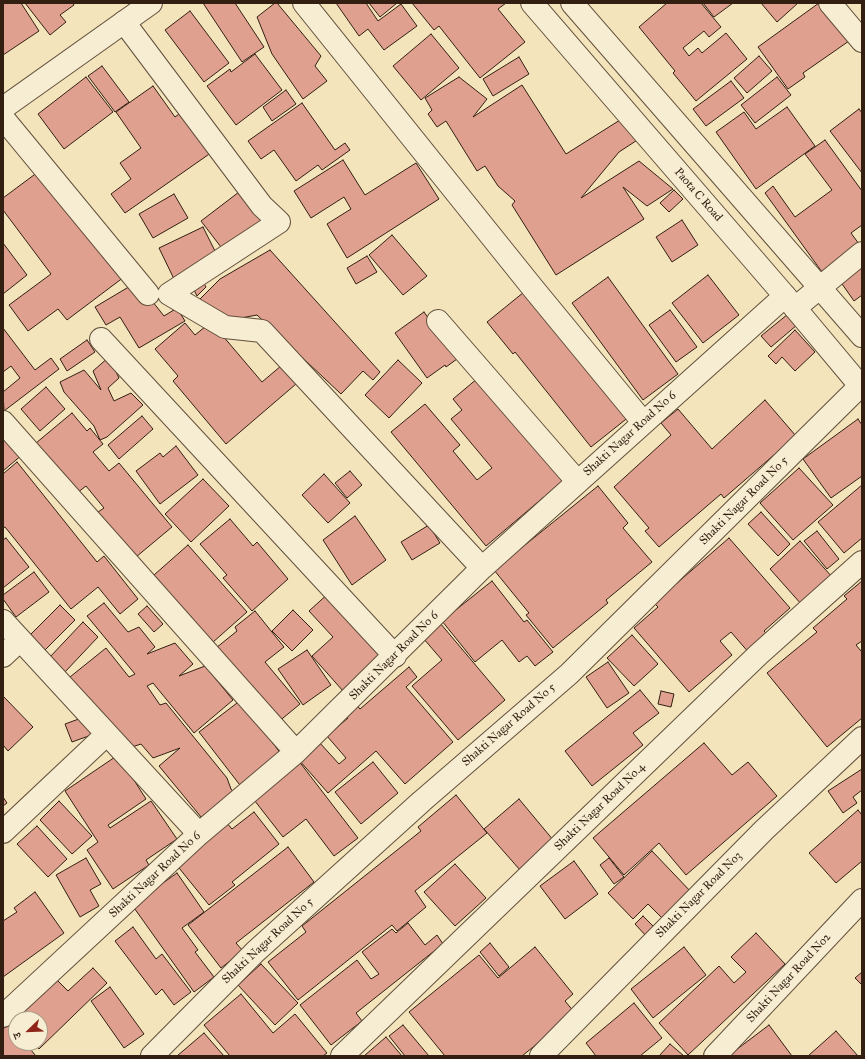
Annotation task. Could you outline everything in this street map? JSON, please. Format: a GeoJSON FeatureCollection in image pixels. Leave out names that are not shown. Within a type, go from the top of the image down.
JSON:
{"type":"FeatureCollection","features":[{"type":"Feature","properties":{"kind":"street"},"geometry":{"type":"LineString","coordinates":[[3,108],[152,3]]}},
{"type":"Feature","properties":{"kind":"street"},"geometry":{"type":"LineString","coordinates":[[304,3],[532,287],[643,422]]}},
{"type":"Feature","properties":{"kind":"street","name":"Paota C Road"},"geometry":{"type":"LineString","coordinates":[[532,3],[790,302],[861,387]]}},
{"type":"Feature","properties":{"kind":"street"},"geometry":{"type":"LineString","coordinates":[[572,3],[862,336]]}},
{"type":"Feature","properties":{"kind":"street"},"geometry":{"type":"LineString","coordinates":[[830,3],[862,41]]}},
{"type":"Feature","properties":{"kind":"street"},"geometry":{"type":"LineString","coordinates":[[124,22],[262,206],[279,222],[169,294],[225,327],[262,331],[482,568]]}},
{"type":"Feature","properties":{"kind":"street"},"geometry":{"type":"LineString","coordinates":[[3,118],[148,294]]}},
{"type":"Feature","properties":{"kind":"street","name":"Shakti Nagar Road No 6"},"geometry":{"type":"LineString","coordinates":[[3,1016],[199,834],[296,752],[395,656],[482,568],[643,422],[790,302],[821,288],[862,253]]}},
{"type":"Feature","properties":{"kind":"street"},"geometry":{"type":"LineString","coordinates":[[438,320],[577,481]]}},
{"type":"Feature","properties":{"kind":"street"},"geometry":{"type":"LineString","coordinates":[[101,339],[395,656]]}},
{"type":"Feature","properties":{"kind":"street","name":"Shakti Nagar Road No 5"},"geometry":{"type":"LineString","coordinates":[[152,1056],[255,952],[422,800],[569,674],[861,387]]}},
{"type":"Feature","properties":{"kind":"street"},"geometry":{"type":"LineString","coordinates":[[3,422],[296,752]]}},
{"type":"Feature","properties":{"kind":"street","name":"Shakti Nagar Road No.4"},"geometry":{"type":"LineString","coordinates":[[342,1056],[758,654],[862,562]]}},
{"type":"Feature","properties":{"kind":"street"},"geometry":{"type":"LineString","coordinates":[[3,621],[199,834]]}},
{"type":"Feature","properties":{"kind":"street"},"geometry":{"type":"LineString","coordinates":[[3,656],[20,640]]}},
{"type":"Feature","properties":{"kind":"street"},"geometry":{"type":"LineString","coordinates":[[3,832],[107,734]]}},
{"type":"Feature","properties":{"kind":"street","name":"Shakti Nagar Road No3"},"geometry":{"type":"LineString","coordinates":[[541,1056],[764,830],[862,738]]}},
{"type":"Feature","properties":{"kind":"street","name":"Shakti Nagar Road No2"},"geometry":{"type":"LineString","coordinates":[[716,1056],[862,900]]}},
{"type":"Feature","properties":{"kind":"building"},"geometry":{"type":"Polygon","coordinates":[[[3,3],[21,3],[39,31],[3,55],[3,3]]]}},
{"type":"Feature","properties":{"kind":"building"},"geometry":{"type":"Polygon","coordinates":[[[25,3],[73,3],[74,5],[60,15],[66,22],[50,35],[25,3]]]}},
{"type":"Feature","properties":{"kind":"building"},"geometry":{"type":"Polygon","coordinates":[[[203,3],[235,3],[264,47],[242,62],[203,3]]]}},
{"type":"Feature","properties":{"kind":"building"},"geometry":{"type":"Polygon","coordinates":[[[277,3],[321,56],[315,66],[327,81],[303,99],[272,54],[257,17],[277,3]]]}},
{"type":"Feature","properties":{"kind":"building"},"geometry":{"type":"Polygon","coordinates":[[[336,3],[366,3],[378,21],[401,4],[417,26],[384,50],[368,29],[359,36],[336,3]]]}},
{"type":"Feature","properties":{"kind":"building"},"geometry":{"type":"Polygon","coordinates":[[[369,3],[397,3],[380,17],[369,3]]]}},
{"type":"Feature","properties":{"kind":"building"},"geometry":{"type":"Polygon","coordinates":[[[412,3],[506,3],[498,9],[525,42],[480,78],[439,26],[434,30],[412,3]]]}},
{"type":"Feature","properties":{"kind":"building"},"geometry":{"type":"Polygon","coordinates":[[[667,3],[701,3],[721,27],[709,37],[704,31],[683,48],[689,56],[698,48],[702,53],[726,33],[747,59],[696,101],[673,73],[675,71],[639,27],[667,3]]]}},
{"type":"Feature","properties":{"kind":"building"},"geometry":{"type":"Polygon","coordinates":[[[703,3],[733,3],[714,17],[703,3]]]}},
{"type":"Feature","properties":{"kind":"building"},"geometry":{"type":"Polygon","coordinates":[[[761,3],[798,3],[777,22],[761,3]]]}},
{"type":"Feature","properties":{"kind":"building"},"geometry":{"type":"Polygon","coordinates":[[[819,3],[822,3],[849,41],[803,73],[805,77],[788,89],[758,47],[819,3]]]}},
{"type":"Feature","properties":{"kind":"building"},"geometry":{"type":"Polygon","coordinates":[[[190,11],[229,63],[204,82],[165,30],[190,11]]]}},
{"type":"Feature","properties":{"kind":"building"},"geometry":{"type":"Polygon","coordinates":[[[431,34],[459,68],[421,100],[393,66],[431,34]]]}},
{"type":"Feature","properties":{"kind":"building"},"geometry":{"type":"Polygon","coordinates":[[[255,54],[282,90],[236,125],[207,86],[230,69],[231,72],[255,54]]]}},
{"type":"Feature","properties":{"kind":"building"},"geometry":{"type":"Polygon","coordinates":[[[759,56],[772,71],[747,93],[734,78],[759,56]]]}},
{"type":"Feature","properties":{"kind":"building"},"geometry":{"type":"Polygon","coordinates":[[[519,57],[529,74],[493,96],[483,79],[519,57]]]}},
{"type":"Feature","properties":{"kind":"building"},"geometry":{"type":"Polygon","coordinates":[[[102,66],[129,102],[115,112],[88,76],[102,66]]]}},
{"type":"Feature","properties":{"kind":"building"},"geometry":{"type":"Polygon","coordinates":[[[86,77],[113,112],[64,149],[38,114],[86,77]]]}},
{"type":"Feature","properties":{"kind":"building"},"geometry":{"type":"Polygon","coordinates":[[[459,77],[487,99],[473,117],[522,85],[566,154],[628,115],[642,137],[619,152],[581,198],[639,161],[673,189],[647,206],[623,187],[644,219],[556,275],[512,205],[515,201],[498,186],[485,166],[477,171],[446,121],[437,127],[428,114],[432,110],[425,98],[459,77]]]}},
{"type":"Feature","properties":{"kind":"building"},"geometry":{"type":"Polygon","coordinates":[[[777,77],[791,95],[755,123],[741,105],[777,77]]]}},
{"type":"Feature","properties":{"kind":"building"},"geometry":{"type":"Polygon","coordinates":[[[731,81],[744,98],[706,126],[693,109],[731,81]]]}},
{"type":"Feature","properties":{"kind":"building"},"geometry":{"type":"Polygon","coordinates":[[[153,86],[175,117],[186,109],[215,150],[125,213],[111,194],[131,179],[120,163],[141,148],[116,112],[153,86]]]}},
{"type":"Feature","properties":{"kind":"building"},"geometry":{"type":"Polygon","coordinates":[[[286,90],[296,104],[272,121],[263,107],[286,90]]]}},
{"type":"Feature","properties":{"kind":"building"},"geometry":{"type":"Polygon","coordinates":[[[302,103],[335,150],[345,143],[350,150],[322,170],[318,165],[296,181],[274,150],[261,159],[248,141],[302,103]]]}},
{"type":"Feature","properties":{"kind":"building"},"geometry":{"type":"Polygon","coordinates":[[[787,107],[815,146],[756,189],[716,132],[744,112],[756,129],[787,107]]]}},
{"type":"Feature","properties":{"kind":"building"},"geometry":{"type":"Polygon","coordinates":[[[859,109],[862,113],[862,173],[830,131],[859,109]]]}},
{"type":"Feature","properties":{"kind":"building"},"geometry":{"type":"Polygon","coordinates":[[[825,140],[862,191],[862,225],[851,233],[859,244],[822,272],[765,193],[773,186],[795,217],[832,190],[805,154],[825,140]]]}},
{"type":"Feature","properties":{"kind":"building"},"geometry":{"type":"Polygon","coordinates":[[[343,160],[365,195],[416,163],[439,199],[347,258],[327,224],[351,209],[344,197],[311,218],[294,191],[343,160]]]}},
{"type":"Feature","properties":{"kind":"building"},"geometry":{"type":"Polygon","coordinates":[[[42,169],[124,277],[67,320],[58,309],[28,331],[9,305],[51,274],[3,210],[3,198],[42,169]]]}},
{"type":"Feature","properties":{"kind":"building"},"geometry":{"type":"Polygon","coordinates":[[[243,189],[266,219],[224,251],[201,221],[243,189]]]}},
{"type":"Feature","properties":{"kind":"building"},"geometry":{"type":"Polygon","coordinates":[[[674,190],[683,199],[669,212],[660,203],[674,190]]]}},
{"type":"Feature","properties":{"kind":"building"},"geometry":{"type":"Polygon","coordinates":[[[174,194],[188,218],[153,238],[139,214],[174,194]]]}},
{"type":"Feature","properties":{"kind":"building"},"geometry":{"type":"Polygon","coordinates":[[[682,220],[698,245],[672,262],[656,237],[682,220]]]}},
{"type":"Feature","properties":{"kind":"building"},"geometry":{"type":"Polygon","coordinates":[[[203,227],[218,257],[174,279],[159,248],[203,227]]]}},
{"type":"Feature","properties":{"kind":"building"},"geometry":{"type":"Polygon","coordinates":[[[392,235],[427,276],[403,295],[369,255],[392,235]]]}},
{"type":"Feature","properties":{"kind":"building"},"geometry":{"type":"Polygon","coordinates":[[[3,243],[27,275],[3,294],[3,243]]]}},
{"type":"Feature","properties":{"kind":"building"},"geometry":{"type":"Polygon","coordinates":[[[270,250],[380,372],[373,380],[363,371],[341,394],[257,315],[219,322],[196,303],[220,279],[270,250]]]}},
{"type":"Feature","properties":{"kind":"building"},"geometry":{"type":"Polygon","coordinates":[[[367,256],[377,272],[356,284],[347,268],[367,256]]]}},
{"type":"Feature","properties":{"kind":"building"},"geometry":{"type":"Polygon","coordinates":[[[862,264],[862,295],[854,301],[840,281],[862,264]]]}},
{"type":"Feature","properties":{"kind":"building"},"geometry":{"type":"Polygon","coordinates":[[[708,275],[739,315],[703,343],[672,303],[708,275]]]}},
{"type":"Feature","properties":{"kind":"building"},"geometry":{"type":"Polygon","coordinates":[[[608,277],[678,374],[643,400],[572,303],[608,277]]]}},
{"type":"Feature","properties":{"kind":"building"},"geometry":{"type":"Polygon","coordinates":[[[201,278],[206,287],[197,296],[191,284],[201,278]]]}},
{"type":"Feature","properties":{"kind":"building"},"geometry":{"type":"Polygon","coordinates":[[[137,282],[164,316],[177,308],[185,321],[139,348],[120,317],[106,325],[95,307],[137,282]]]}},
{"type":"Feature","properties":{"kind":"building"},"geometry":{"type":"Polygon","coordinates":[[[529,288],[630,416],[591,447],[515,352],[513,354],[487,322],[529,288]]]}},
{"type":"Feature","properties":{"kind":"building"},"geometry":{"type":"Polygon","coordinates":[[[670,310],[697,347],[676,362],[649,325],[670,310]]]}},
{"type":"Feature","properties":{"kind":"building"},"geometry":{"type":"Polygon","coordinates":[[[424,312],[457,359],[446,367],[445,365],[427,378],[395,333],[424,312]]]}},
{"type":"Feature","properties":{"kind":"building"},"geometry":{"type":"Polygon","coordinates":[[[788,314],[797,325],[771,347],[761,336],[788,314]]]}},
{"type":"Feature","properties":{"kind":"building"},"geometry":{"type":"Polygon","coordinates":[[[211,322],[262,382],[288,360],[303,378],[226,444],[173,381],[178,376],[155,349],[185,323],[195,335],[211,322]]]}},
{"type":"Feature","properties":{"kind":"building"},"geometry":{"type":"Polygon","coordinates":[[[3,328],[35,370],[51,358],[59,369],[4,411],[3,392],[20,378],[11,366],[3,372],[3,328]]]}},
{"type":"Feature","properties":{"kind":"building"},"geometry":{"type":"Polygon","coordinates":[[[795,330],[815,352],[795,371],[782,357],[776,364],[768,356],[795,330]]]}},
{"type":"Feature","properties":{"kind":"building"},"geometry":{"type":"Polygon","coordinates":[[[87,340],[95,352],[67,371],[60,359],[87,340]]]}},
{"type":"Feature","properties":{"kind":"building"},"geometry":{"type":"Polygon","coordinates":[[[109,357],[119,378],[108,388],[114,401],[131,393],[143,405],[107,437],[100,440],[94,426],[64,392],[60,382],[84,370],[101,390],[93,371],[109,357]]]}},
{"type":"Feature","properties":{"kind":"building"},"geometry":{"type":"Polygon","coordinates":[[[398,360],[422,383],[389,418],[365,395],[398,360]]]}},
{"type":"Feature","properties":{"kind":"building"},"geometry":{"type":"Polygon","coordinates":[[[478,378],[564,480],[486,546],[391,432],[425,404],[460,445],[453,451],[477,480],[492,468],[451,419],[462,410],[453,399],[478,378]]]}},
{"type":"Feature","properties":{"kind":"building"},"geometry":{"type":"Polygon","coordinates":[[[46,387],[65,409],[40,431],[21,409],[46,387]]]}},
{"type":"Feature","properties":{"kind":"building"},"geometry":{"type":"Polygon","coordinates":[[[765,400],[796,436],[724,498],[721,494],[659,547],[645,531],[649,528],[614,487],[671,435],[661,423],[678,409],[712,449],[765,400]]]}},
{"type":"Feature","properties":{"kind":"building"},"geometry":{"type":"Polygon","coordinates":[[[72,413],[87,431],[90,428],[103,444],[93,452],[109,471],[119,463],[172,527],[136,557],[98,512],[104,508],[86,486],[77,493],[36,443],[72,413]]]}},
{"type":"Feature","properties":{"kind":"building"},"geometry":{"type":"Polygon","coordinates":[[[142,416],[153,429],[119,459],[108,445],[142,416]]]}},
{"type":"Feature","properties":{"kind":"building"},"geometry":{"type":"Polygon","coordinates":[[[858,419],[862,425],[862,476],[831,498],[803,459],[858,419]]]}},
{"type":"Feature","properties":{"kind":"building"},"geometry":{"type":"Polygon","coordinates":[[[3,430],[23,454],[3,471],[3,430]]]}},
{"type":"Feature","properties":{"kind":"building"},"geometry":{"type":"Polygon","coordinates":[[[176,446],[198,475],[160,504],[136,471],[160,453],[163,457],[176,446]]]}},
{"type":"Feature","properties":{"kind":"building"},"geometry":{"type":"Polygon","coordinates":[[[17,462],[97,562],[104,556],[138,599],[120,614],[98,587],[71,609],[5,527],[3,528],[3,474],[17,462]]]}},
{"type":"Feature","properties":{"kind":"building"},"geometry":{"type":"Polygon","coordinates":[[[799,468],[833,505],[793,540],[760,503],[799,468]]]}},
{"type":"Feature","properties":{"kind":"building"},"geometry":{"type":"Polygon","coordinates":[[[350,471],[362,485],[347,498],[335,483],[350,471]]]}},
{"type":"Feature","properties":{"kind":"building"},"geometry":{"type":"Polygon","coordinates":[[[324,474],[350,503],[328,523],[302,495],[324,474]]]}},
{"type":"Feature","properties":{"kind":"building"},"geometry":{"type":"Polygon","coordinates":[[[203,479],[229,506],[191,542],[165,514],[203,479]]]}},
{"type":"Feature","properties":{"kind":"building"},"geometry":{"type":"Polygon","coordinates":[[[862,485],[862,538],[844,553],[818,522],[862,485]]]}},
{"type":"Feature","properties":{"kind":"building"},"geometry":{"type":"Polygon","coordinates":[[[598,486],[628,523],[623,528],[652,562],[606,600],[608,603],[553,648],[526,615],[529,613],[494,570],[598,486]]]}},
{"type":"Feature","properties":{"kind":"building"},"geometry":{"type":"Polygon","coordinates":[[[761,512],[790,544],[778,556],[748,524],[761,512]]]}},
{"type":"Feature","properties":{"kind":"building"},"geometry":{"type":"Polygon","coordinates":[[[355,516],[386,560],[352,585],[323,540],[355,516]]]}},
{"type":"Feature","properties":{"kind":"building"},"geometry":{"type":"Polygon","coordinates":[[[230,519],[253,546],[257,542],[288,579],[252,611],[223,578],[227,575],[200,544],[230,519]]]}},
{"type":"Feature","properties":{"kind":"building"},"geometry":{"type":"Polygon","coordinates":[[[429,525],[440,543],[412,560],[401,542],[429,525]]]}},
{"type":"Feature","properties":{"kind":"building"},"geometry":{"type":"Polygon","coordinates":[[[817,531],[839,559],[827,569],[804,541],[817,531]]]}},
{"type":"Feature","properties":{"kind":"building"},"geometry":{"type":"Polygon","coordinates":[[[6,538],[29,567],[3,588],[3,540],[6,538]]]}},
{"type":"Feature","properties":{"kind":"building"},"geometry":{"type":"Polygon","coordinates":[[[729,538],[790,608],[764,631],[770,637],[750,654],[731,632],[720,641],[732,655],[689,692],[634,628],[658,607],[654,603],[729,538]]]}},
{"type":"Feature","properties":{"kind":"building"},"geometry":{"type":"Polygon","coordinates":[[[800,541],[833,578],[802,605],[770,569],[800,541]]]}},
{"type":"Feature","properties":{"kind":"building"},"geometry":{"type":"Polygon","coordinates":[[[188,545],[247,612],[212,643],[154,575],[188,545]]]}},
{"type":"Feature","properties":{"kind":"building"},"geometry":{"type":"Polygon","coordinates":[[[34,572],[49,592],[16,617],[3,599],[3,595],[34,572]]]}},
{"type":"Feature","properties":{"kind":"building"},"geometry":{"type":"Polygon","coordinates":[[[492,581],[524,622],[527,620],[553,652],[535,666],[527,656],[519,662],[502,640],[475,662],[442,621],[492,581]]]}},
{"type":"Feature","properties":{"kind":"building"},"geometry":{"type":"Polygon","coordinates":[[[862,581],[862,641],[856,645],[861,651],[862,649],[862,718],[827,747],[767,673],[817,632],[813,628],[847,599],[844,596],[862,581]]]}},
{"type":"Feature","properties":{"kind":"building"},"geometry":{"type":"Polygon","coordinates":[[[330,592],[385,653],[343,691],[312,656],[333,637],[309,611],[330,592]]]}},
{"type":"Feature","properties":{"kind":"building"},"geometry":{"type":"Polygon","coordinates":[[[104,603],[128,632],[139,627],[155,647],[147,654],[175,643],[193,664],[179,676],[205,666],[233,700],[194,733],[153,683],[147,686],[160,705],[166,703],[227,778],[231,789],[238,797],[206,823],[159,766],[180,748],[153,758],[141,744],[129,748],[70,677],[106,648],[129,677],[135,674],[87,616],[104,603]]]}},
{"type":"Feature","properties":{"kind":"building"},"geometry":{"type":"Polygon","coordinates":[[[60,605],[75,620],[44,651],[29,636],[60,605]]]}},
{"type":"Feature","properties":{"kind":"building"},"geometry":{"type":"Polygon","coordinates":[[[147,606],[163,624],[154,632],[138,614],[147,606]]]}},
{"type":"Feature","properties":{"kind":"building"},"geometry":{"type":"Polygon","coordinates":[[[293,610],[313,630],[292,651],[272,631],[293,610]]]}},
{"type":"Feature","properties":{"kind":"building"},"geometry":{"type":"Polygon","coordinates":[[[255,611],[284,647],[265,662],[300,704],[277,723],[216,648],[237,631],[235,627],[255,611]]]}},
{"type":"Feature","properties":{"kind":"building"},"geometry":{"type":"Polygon","coordinates":[[[83,622],[98,637],[64,673],[49,658],[83,622]]]}},
{"type":"Feature","properties":{"kind":"building"},"geometry":{"type":"Polygon","coordinates":[[[440,623],[505,700],[458,740],[412,686],[442,660],[423,638],[440,623]]]}},
{"type":"Feature","properties":{"kind":"building"},"geometry":{"type":"Polygon","coordinates":[[[632,635],[658,664],[634,686],[607,658],[632,635]]]}},
{"type":"Feature","properties":{"kind":"building"},"geometry":{"type":"Polygon","coordinates":[[[307,650],[331,685],[303,705],[278,669],[307,650]]]}},
{"type":"Feature","properties":{"kind":"building"},"geometry":{"type":"Polygon","coordinates":[[[608,662],[629,693],[607,708],[586,677],[608,662]]]}},
{"type":"Feature","properties":{"kind":"building"},"geometry":{"type":"Polygon","coordinates":[[[409,667],[417,677],[406,687],[453,742],[405,784],[376,751],[328,793],[299,760],[319,742],[339,764],[346,758],[327,736],[348,718],[343,712],[354,702],[360,709],[409,667]]]}},
{"type":"Feature","properties":{"kind":"building"},"geometry":{"type":"Polygon","coordinates":[[[640,690],[659,713],[633,733],[643,745],[592,786],[565,751],[640,690]]]}},
{"type":"Feature","properties":{"kind":"building"},"geometry":{"type":"Polygon","coordinates":[[[661,691],[674,694],[671,707],[658,704],[661,691]]]}},
{"type":"Feature","properties":{"kind":"building"},"geometry":{"type":"Polygon","coordinates":[[[3,696],[33,727],[8,751],[3,745],[3,696]]]}},
{"type":"Feature","properties":{"kind":"building"},"geometry":{"type":"Polygon","coordinates":[[[241,700],[284,758],[243,789],[199,732],[241,700]]]}},
{"type":"Feature","properties":{"kind":"building"},"geometry":{"type":"Polygon","coordinates":[[[87,716],[94,734],[72,742],[65,724],[87,716]]]}},
{"type":"Feature","properties":{"kind":"building"},"geometry":{"type":"Polygon","coordinates":[[[704,743],[732,775],[748,762],[777,796],[686,875],[659,843],[624,875],[593,838],[704,743]]]}},
{"type":"Feature","properties":{"kind":"building"},"geometry":{"type":"Polygon","coordinates":[[[118,755],[146,799],[108,825],[110,828],[151,801],[177,839],[146,860],[149,865],[113,889],[87,850],[98,842],[65,791],[118,755]]]}},
{"type":"Feature","properties":{"kind":"building"},"geometry":{"type":"Polygon","coordinates":[[[298,760],[358,838],[334,856],[306,819],[283,837],[251,796],[298,760]]]}},
{"type":"Feature","properties":{"kind":"building"},"geometry":{"type":"Polygon","coordinates":[[[373,762],[398,793],[361,824],[335,792],[373,762]]]}},
{"type":"Feature","properties":{"kind":"building"},"geometry":{"type":"Polygon","coordinates":[[[862,769],[862,790],[853,797],[857,803],[843,813],[828,791],[862,769]]]}},
{"type":"Feature","properties":{"kind":"building"},"geometry":{"type":"Polygon","coordinates":[[[456,795],[487,833],[415,891],[426,907],[397,931],[392,925],[298,1000],[268,962],[306,932],[302,926],[421,831],[418,827],[456,795]]]}},
{"type":"Feature","properties":{"kind":"building"},"geometry":{"type":"Polygon","coordinates":[[[3,797],[7,803],[3,806],[3,797]]]}},
{"type":"Feature","properties":{"kind":"building"},"geometry":{"type":"Polygon","coordinates":[[[519,799],[554,841],[520,870],[484,829],[519,799]]]}},
{"type":"Feature","properties":{"kind":"building"},"geometry":{"type":"Polygon","coordinates":[[[59,801],[92,836],[72,854],[40,820],[59,801]]]}},
{"type":"Feature","properties":{"kind":"building"},"geometry":{"type":"Polygon","coordinates":[[[858,810],[862,815],[862,861],[836,883],[809,853],[858,810]]]}},
{"type":"Feature","properties":{"kind":"building"},"geometry":{"type":"Polygon","coordinates":[[[254,812],[279,844],[232,882],[235,885],[209,905],[175,863],[226,822],[232,829],[254,812]]]}},
{"type":"Feature","properties":{"kind":"building"},"geometry":{"type":"Polygon","coordinates":[[[37,826],[67,859],[48,877],[17,844],[37,826]]]}},
{"type":"Feature","properties":{"kind":"building"},"geometry":{"type":"Polygon","coordinates":[[[288,847],[314,882],[236,943],[243,951],[221,968],[188,925],[288,847]]]}},
{"type":"Feature","properties":{"kind":"building"},"geometry":{"type":"Polygon","coordinates":[[[652,851],[693,894],[665,921],[648,904],[633,919],[608,893],[652,851]]]}},
{"type":"Feature","properties":{"kind":"building"},"geometry":{"type":"Polygon","coordinates":[[[86,858],[101,884],[90,890],[99,906],[80,917],[56,875],[86,858]]]}},
{"type":"Feature","properties":{"kind":"building"},"geometry":{"type":"Polygon","coordinates":[[[609,858],[624,877],[614,884],[600,865],[609,858]]]}},
{"type":"Feature","properties":{"kind":"building"},"geometry":{"type":"Polygon","coordinates":[[[574,861],[598,894],[565,919],[540,886],[574,861]]]}},
{"type":"Feature","properties":{"kind":"building"},"geometry":{"type":"Polygon","coordinates":[[[455,864],[486,898],[455,926],[424,892],[455,864]]]}},
{"type":"Feature","properties":{"kind":"building"},"geometry":{"type":"Polygon","coordinates":[[[177,873],[204,912],[182,928],[198,950],[195,952],[214,977],[194,992],[132,905],[177,873]]]}},
{"type":"Feature","properties":{"kind":"building"},"geometry":{"type":"Polygon","coordinates":[[[35,892],[64,933],[3,977],[3,921],[17,912],[14,908],[35,892]]]}},
{"type":"Feature","properties":{"kind":"building"},"geometry":{"type":"Polygon","coordinates":[[[643,916],[656,929],[647,937],[635,924],[643,916]]]}},
{"type":"Feature","properties":{"kind":"building"},"geometry":{"type":"Polygon","coordinates":[[[408,923],[425,945],[437,935],[443,944],[356,1013],[362,1021],[331,1045],[300,1005],[357,960],[371,979],[379,974],[362,952],[392,929],[396,933],[408,923]]]}},
{"type":"Feature","properties":{"kind":"building"},"geometry":{"type":"Polygon","coordinates":[[[133,927],[156,959],[162,954],[191,992],[174,1005],[162,989],[156,995],[115,941],[133,927]]]}},
{"type":"Feature","properties":{"kind":"building"},"geometry":{"type":"Polygon","coordinates":[[[756,933],[785,964],[688,1055],[659,1023],[719,966],[734,983],[746,972],[731,957],[756,933]]]}},
{"type":"Feature","properties":{"kind":"building"},"geometry":{"type":"Polygon","coordinates":[[[490,943],[509,967],[499,976],[480,952],[490,943]]]}},
{"type":"Feature","properties":{"kind":"building"},"geometry":{"type":"Polygon","coordinates":[[[535,947],[573,994],[565,1001],[575,1013],[522,1056],[445,1056],[409,1012],[479,955],[498,978],[535,947]]]}},
{"type":"Feature","properties":{"kind":"building"},"geometry":{"type":"Polygon","coordinates":[[[684,947],[706,975],[653,1018],[631,989],[684,947]]]}},
{"type":"Feature","properties":{"kind":"building"},"geometry":{"type":"Polygon","coordinates":[[[261,964],[298,1003],[275,1025],[238,985],[261,964]]]}},
{"type":"Feature","properties":{"kind":"building"},"geometry":{"type":"Polygon","coordinates":[[[93,968],[107,983],[48,1040],[48,1011],[20,1011],[55,978],[68,991],[93,968]]]}},
{"type":"Feature","properties":{"kind":"building"},"geometry":{"type":"Polygon","coordinates":[[[862,972],[862,985],[855,978],[862,972]]]}},
{"type":"Feature","properties":{"kind":"building"},"geometry":{"type":"Polygon","coordinates":[[[110,987],[144,1034],[124,1048],[91,1001],[110,987]]]}},
{"type":"Feature","properties":{"kind":"building"},"geometry":{"type":"Polygon","coordinates":[[[241,994],[273,1033],[295,1014],[327,1053],[323,1056],[230,1056],[204,1025],[241,994]]]}},
{"type":"Feature","properties":{"kind":"building"},"geometry":{"type":"Polygon","coordinates":[[[634,1003],[662,1038],[640,1056],[596,1056],[586,1043],[634,1003]]]}},
{"type":"Feature","properties":{"kind":"building"},"geometry":{"type":"Polygon","coordinates":[[[8,1025],[8,1051],[32,1051],[36,1056],[3,1056],[3,1029],[8,1025]]]}},
{"type":"Feature","properties":{"kind":"building"},"geometry":{"type":"Polygon","coordinates":[[[403,1025],[429,1056],[405,1056],[389,1036],[403,1025]]]}},
{"type":"Feature","properties":{"kind":"building"},"geometry":{"type":"Polygon","coordinates":[[[769,1025],[792,1056],[728,1056],[769,1025]]]}},
{"type":"Feature","properties":{"kind":"building"},"geometry":{"type":"Polygon","coordinates":[[[836,1031],[858,1056],[808,1056],[836,1031]]]}},
{"type":"Feature","properties":{"kind":"building"},"geometry":{"type":"Polygon","coordinates":[[[204,1033],[224,1056],[177,1056],[204,1033]]]}},
{"type":"Feature","properties":{"kind":"building"},"geometry":{"type":"Polygon","coordinates":[[[386,1037],[402,1056],[364,1056],[386,1037]]]}},
{"type":"Feature","properties":{"kind":"building"},"geometry":{"type":"Polygon","coordinates":[[[670,1044],[684,1056],[659,1056],[670,1044]]]}}]}
